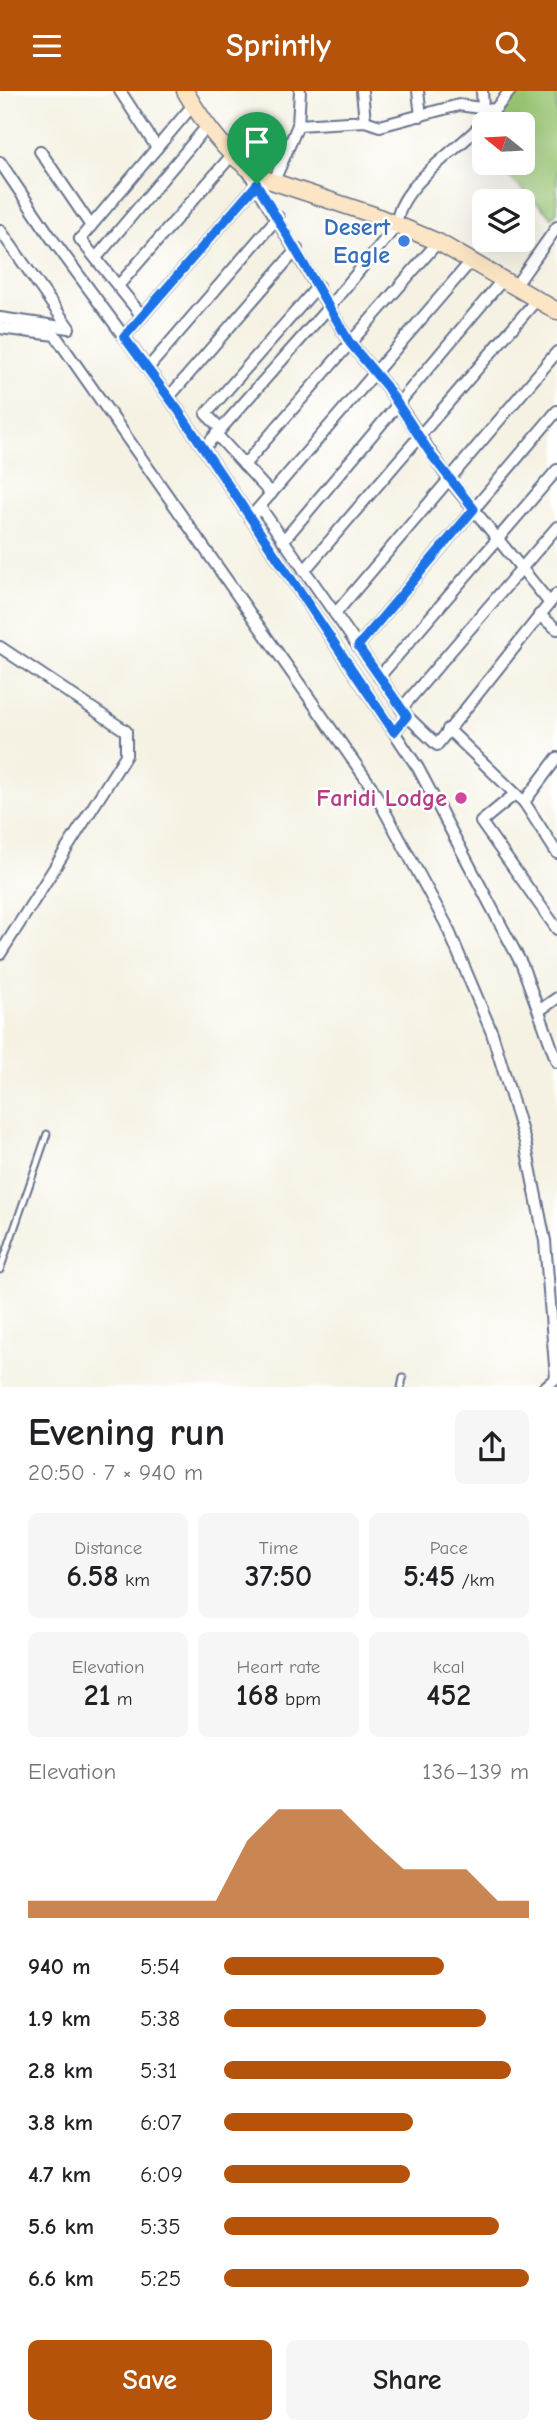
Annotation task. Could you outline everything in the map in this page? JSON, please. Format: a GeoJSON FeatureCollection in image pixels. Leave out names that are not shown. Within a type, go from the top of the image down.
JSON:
{"type":"FeatureCollection","features":[{"type":"Feature","properties":{"kind":"main road"},"geometry":{"type":"LineString","coordinates":[[199,106],[232,155],[253,177],[397,220],[472,260],[557,300]]}},
{"type":"Feature","properties":{"kind":"main road"},"geometry":{"type":"LineString","coordinates":[[199,106],[252,163],[397,220],[514,280],[557,311]]}},
{"type":"Feature","properties":{"kind":"street"},"geometry":{"type":"LineString","coordinates":[[120,91],[157,148]]}},
{"type":"Feature","properties":{"kind":"street"},"geometry":{"type":"LineString","coordinates":[[276,174],[298,125],[300,91]]}},
{"type":"Feature","properties":{"kind":"street"},"geometry":{"type":"LineString","coordinates":[[362,91],[365,121]]}},
{"type":"Feature","properties":{"kind":"street"},"geometry":{"type":"LineString","coordinates":[[418,91],[421,115]]}},
{"type":"Feature","properties":{"kind":"street"},"geometry":{"type":"LineString","coordinates":[[482,91],[488,109]]}},
{"type":"Feature","properties":{"kind":"street"},"geometry":{"type":"LineString","coordinates":[[204,448],[329,307],[397,220],[407,194],[488,109],[510,91]]}},
{"type":"Feature","properties":{"kind":"street"},"geometry":{"type":"LineString","coordinates":[[298,125],[365,121],[380,126],[459,105],[488,109]]}},
{"type":"Feature","properties":{"kind":"street"},"geometry":{"type":"LineString","coordinates":[[142,316],[80,239],[157,148],[199,106]]}},
{"type":"Feature","properties":{"kind":"street"},"geometry":{"type":"LineString","coordinates":[[96,258],[199,106]]}},
{"type":"Feature","properties":{"kind":"street"},"geometry":{"type":"LineString","coordinates":[[40,151],[91,226]]}},
{"type":"Feature","properties":{"kind":"street"},"geometry":{"type":"LineString","coordinates":[[118,286],[232,155]]}},
{"type":"Feature","properties":{"kind":"street"},"geometry":{"type":"LineString","coordinates":[[0,162],[204,448],[394,732],[448,819],[522,965],[557,1062]]}},
{"type":"Feature","properties":{"kind":"street"},"geometry":{"type":"LineString","coordinates":[[124,337],[253,177],[350,343],[375,372],[448,478],[520,570],[553,598],[437,745],[404,713],[260,507]]}},
{"type":"Feature","properties":{"kind":"street"},"geometry":{"type":"LineString","coordinates":[[148,368],[278,217]]}},
{"type":"Feature","properties":{"kind":"street"},"geometry":{"type":"LineString","coordinates":[[283,541],[397,404],[514,280],[557,227]]}},
{"type":"Feature","properties":{"kind":"street"},"geometry":{"type":"LineString","coordinates":[[0,230],[69,328],[0,319]]}},
{"type":"Feature","properties":{"kind":"street"},"geometry":{"type":"LineString","coordinates":[[244,465],[438,242]]}},
{"type":"Feature","properties":{"kind":"street"},"geometry":{"type":"LineString","coordinates":[[169,397],[297,249]]}},
{"type":"Feature","properties":{"kind":"street"},"geometry":{"type":"LineString","coordinates":[[250,518],[472,260]]}},
{"type":"Feature","properties":{"kind":"street"},"geometry":{"type":"LineString","coordinates":[[271,494],[244,465],[206,414],[318,286]]}},
{"type":"Feature","properties":{"kind":"street"},"geometry":{"type":"LineString","coordinates":[[304,571],[538,298]]}},
{"type":"Feature","properties":{"kind":"street"},"geometry":{"type":"LineString","coordinates":[[0,328],[55,335],[371,786],[446,924],[492,1033],[525,1142],[545,1241],[556,1378],[545,1387]]}},
{"type":"Feature","properties":{"kind":"street"},"geometry":{"type":"LineString","coordinates":[[335,614],[557,352]]}},
{"type":"Feature","properties":{"kind":"street"},"geometry":{"type":"LineString","coordinates":[[358,646],[557,411]]}},
{"type":"Feature","properties":{"kind":"street"},"geometry":{"type":"LineString","coordinates":[[379,677],[557,470]]}},
{"type":"Feature","properties":{"kind":"street"},"geometry":{"type":"LineString","coordinates":[[394,732],[404,713],[557,527]]}},
{"type":"Feature","properties":{"kind":"street"},"geometry":{"type":"LineString","coordinates":[[539,615],[557,629]]}},
{"type":"Feature","properties":{"kind":"street"},"geometry":{"type":"LineString","coordinates":[[0,647],[126,731],[128,740],[126,755],[0,954]]}},
{"type":"Feature","properties":{"kind":"street"},"geometry":{"type":"LineString","coordinates":[[448,729],[519,798],[557,853]]}},
{"type":"Feature","properties":{"kind":"street"},"geometry":{"type":"LineString","coordinates":[[557,758],[519,798],[481,822],[557,929]]}},
{"type":"Feature","properties":{"kind":"street"},"geometry":{"type":"LineString","coordinates":[[540,1010],[557,998]]}},
{"type":"Feature","properties":{"kind":"lane"},"geometry":{"type":"LineString","coordinates":[[0,1271],[47,1134]]}},
{"type":"Feature","properties":{"kind":"lane"},"geometry":{"type":"LineString","coordinates":[[401,1387],[403,1378]]}},
{"type":"Feature","properties":{"kind":"green space"},"geometry":{"type":"Polygon","coordinates":[[[515,91],[557,91],[557,212],[552,217],[535,201],[535,189],[522,189],[507,175],[536,175],[536,112],[497,112],[515,91]]]}},
{"type":"Feature","properties":{"kind":"place","name":"Desert Eagle"},"geometry":{"type":"Point","coordinates":[404,241]}},
{"type":"Feature","properties":{"kind":"place","name":"Faridi Lodge"},"geometry":{"type":"Point","coordinates":[461,798]}},
{"type":"Feature","properties":{"kind":"route"},"geometry":{"type":"LineString","coordinates":[[257,184],[350,343],[386,386],[432,456],[474,509],[358,646],[407,716],[394,732],[178,410],[124,337],[257,184]]}}]}
